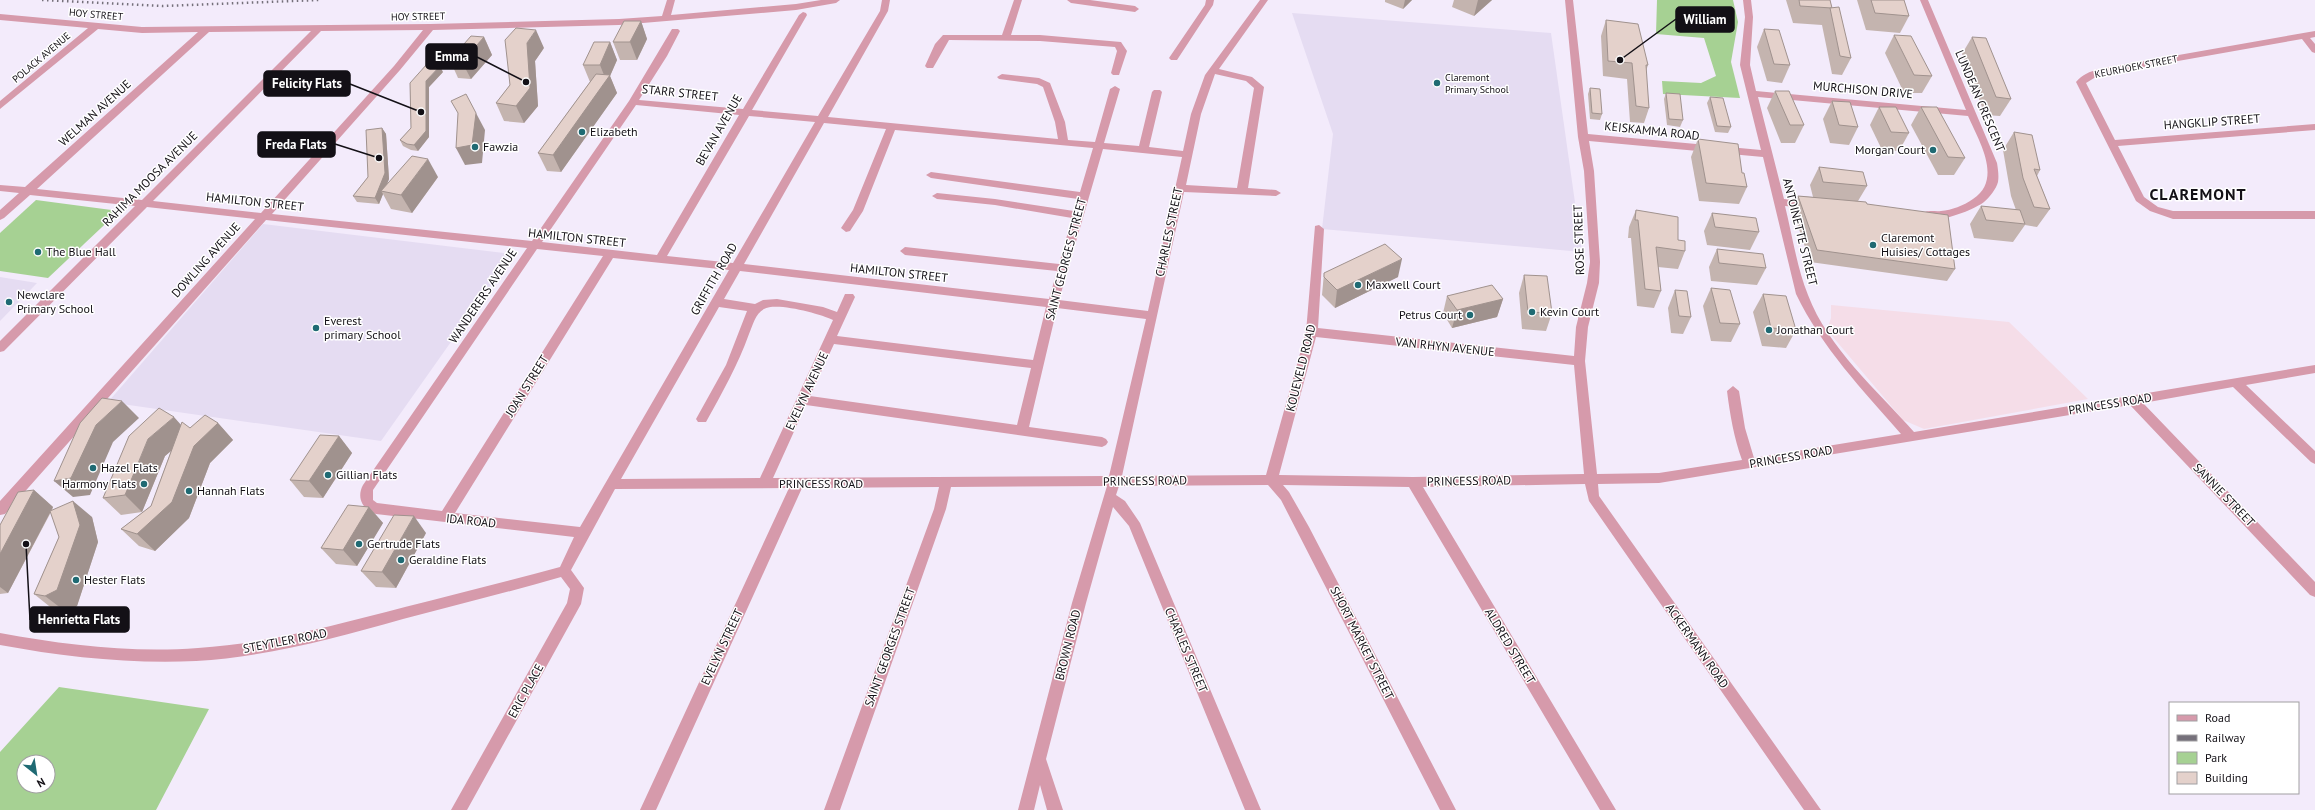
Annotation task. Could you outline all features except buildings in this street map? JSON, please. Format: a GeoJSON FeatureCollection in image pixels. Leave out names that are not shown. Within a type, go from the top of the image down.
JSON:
{"type":"FeatureCollection","features":[{"type":"Feature","properties":{"kind":"street"},"geometry":{"type":"LineString","coordinates":[[666,18],[671,0]]}},
{"type":"Feature","properties":{"kind":"street","name":"HOY STREET"},"geometry":{"type":"LineString","coordinates":[[0,17],[142,30],[430,27],[599,23],[796,7],[836,0]]}},
{"type":"Feature","properties":{"kind":"street","name":"GRIFFITH ROAD"},"geometry":{"type":"LineString","coordinates":[[564,571],[583,533],[613,484],[820,120],[884,11],[886,0]]}},
{"type":"Feature","properties":{"kind":"street"},"geometry":{"type":"LineString","coordinates":[[1006,38],[1018,0]]}},
{"type":"Feature","properties":{"kind":"street"},"geometry":{"type":"LineString","coordinates":[[1071,0],[1135,9]]}},
{"type":"Feature","properties":{"kind":"street"},"geometry":{"type":"LineString","coordinates":[[1174,58],[1209,4],[1210,0]]}},
{"type":"Feature","properties":{"kind":"street","name":"CHARLES STREET"},"geometry":{"type":"LineString","coordinates":[[1114,482],[1140,373],[1186,154],[1202,93],[1213,71],[1264,0]]}},
{"type":"Feature","properties":{"kind":"street","name":"ROSE STREET"},"geometry":{"type":"LineString","coordinates":[[1569,0],[1583,137],[1588,171],[1595,262],[1593,283],[1581,334],[1579,362],[1590,478]]}},
{"type":"Feature","properties":{"kind":"street","name":"ANTOINETTE STREET"},"geometry":{"type":"LineString","coordinates":[[1747,0],[1749,16],[1745,60],[1766,154],[1780,202],[1802,294],[1812,317],[1835,349],[1911,437]]}},
{"type":"Feature","properties":{"kind":"street","name":"LUNDEAN CRESCENT"},"geometry":{"type":"LineString","coordinates":[[1914,214],[1945,214],[1966,208],[1982,198],[1991,186],[1994,172],[1990,156],[1924,0]]}},
{"type":"Feature","properties":{"kind":"street","name":"BEVAN AVENUE"},"geometry":{"type":"LineString","coordinates":[[659,260],[744,113],[803,15]]}},
{"type":"Feature","properties":{"kind":"street","name":"POLACK AVENUE"},"geometry":{"type":"LineString","coordinates":[[0,106],[97,25]]}},
{"type":"Feature","properties":{"kind":"street","name":"DOWLING AVENUE"},"geometry":{"type":"LineString","coordinates":[[0,510],[397,68],[430,27]]}},
{"type":"Feature","properties":{"kind":"street","name":"RAHIMA MOOSA AVENUE"},"geometry":{"type":"LineString","coordinates":[[0,348],[319,28]]}},
{"type":"Feature","properties":{"kind":"street","name":"WELMAN AVENUE"},"geometry":{"type":"LineString","coordinates":[[0,216],[208,29]]}},
{"type":"Feature","properties":{"kind":"street","name":"WANDERERS AVENUE"},"geometry":{"type":"LineString","coordinates":[[365,496],[367,489],[633,102],[662,56],[675,31]]}},
{"type":"Feature","properties":{"kind":"street","name":"KEURHOEK STREET"},"geometry":{"type":"LineString","coordinates":[[2315,34],[2091,74],[2083,80],[2081,84],[2140,199],[2154,209],[2173,214],[2315,215]]}},
{"type":"Feature","properties":{"kind":"street"},"geometry":{"type":"LineString","coordinates":[[2303,35],[2315,50]]}},
{"type":"Feature","properties":{"kind":"street"},"geometry":{"type":"LineString","coordinates":[[930,66],[940,44],[946,37],[1077,40],[1118,44],[1122,51],[1116,74]]}},
{"type":"Feature","properties":{"kind":"street"},"geometry":{"type":"LineString","coordinates":[[1213,71],[1249,79],[1259,87],[1242,191]]}},
{"type":"Feature","properties":{"kind":"street"},"geometry":{"type":"LineString","coordinates":[[1002,77],[1039,81],[1047,85],[1060,122],[1064,143]]}},
{"type":"Feature","properties":{"kind":"street","name":"SAINT GEORGES STREET"},"geometry":{"type":"LineString","coordinates":[[1022,430],[1053,303],[1115,88]]}},
{"type":"Feature","properties":{"kind":"street"},"geometry":{"type":"LineString","coordinates":[[1143,150],[1157,92]]}},
{"type":"Feature","properties":{"kind":"street","name":"MURCHISON DRIVE"},"geometry":{"type":"LineString","coordinates":[[1752,94],[1971,113]]}},
{"type":"Feature","properties":{"kind":"street","name":"STARR STREET"},"geometry":{"type":"LineString","coordinates":[[633,102],[1186,154]]}},
{"type":"Feature","properties":{"kind":"street"},"geometry":{"type":"LineString","coordinates":[[846,228],[858,211],[892,126]]}},
{"type":"Feature","properties":{"kind":"street","name":"HANGKLIP STREET"},"geometry":{"type":"LineString","coordinates":[[2111,143],[2315,127]]}},
{"type":"Feature","properties":{"kind":"street","name":"KEISKAMMA ROAD"},"geometry":{"type":"LineString","coordinates":[[1583,137],[1766,154]]}},
{"type":"Feature","properties":{"kind":"street"},"geometry":{"type":"LineString","coordinates":[[931,175],[1083,196]]}},
{"type":"Feature","properties":{"kind":"street","name":"HAMILTON STREET"},"geometry":{"type":"LineString","coordinates":[[0,188],[532,247],[736,267],[1152,315]]}},
{"type":"Feature","properties":{"kind":"street"},"geometry":{"type":"LineString","coordinates":[[1179,188],[1276,193]]}},
{"type":"Feature","properties":{"kind":"street"},"geometry":{"type":"LineString","coordinates":[[937,196],[994,202],[1078,215]]}},
{"type":"Feature","properties":{"kind":"street"},"geometry":{"type":"LineString","coordinates":[[1780,202],[1819,206]]}},
{"type":"Feature","properties":{"kind":"street","name":"KOUEVELD ROAD"},"geometry":{"type":"LineString","coordinates":[[1271,480],[1312,332],[1319,230]]}},
{"type":"Feature","properties":{"kind":"street"},"geometry":{"type":"LineString","coordinates":[[905,251],[1063,268]]}},
{"type":"Feature","properties":{"kind":"street","name":"JOAN STREET"},"geometry":{"type":"LineString","coordinates":[[445,518],[609,255]]}},
{"type":"Feature","properties":{"kind":"street","name":"EVELYN AVENUE"},"geometry":{"type":"LineString","coordinates":[[764,484],[849,297]]}},
{"type":"Feature","properties":{"kind":"street"},"geometry":{"type":"LineString","coordinates":[[716,302],[756,308],[769,303],[777,303],[822,311],[840,318]]}},
{"type":"Feature","properties":{"kind":"street"},"geometry":{"type":"LineString","coordinates":[[702,419],[732,365],[749,319],[756,308]]}},
{"type":"Feature","properties":{"kind":"street","name":"VAN RHYN AVENUE"},"geometry":{"type":"LineString","coordinates":[[1312,332],[1579,362]]}},
{"type":"Feature","properties":{"kind":"street"},"geometry":{"type":"LineString","coordinates":[[830,339],[1039,365]]}},
{"type":"Feature","properties":{"kind":"street","name":"PRINCESS ROAD"},"geometry":{"type":"LineString","coordinates":[[613,484],[1271,480],[1413,482],[1675,477],[2315,369]]}},
{"type":"Feature","properties":{"kind":"street"},"geometry":{"type":"LineString","coordinates":[[2236,383],[2315,459]]}},
{"type":"Feature","properties":{"kind":"street"},"geometry":{"type":"LineString","coordinates":[[1733,391],[1742,443],[1750,464]]}},
{"type":"Feature","properties":{"kind":"street"},"geometry":{"type":"LineString","coordinates":[[803,400],[1102,442]]}},
{"type":"Feature","properties":{"kind":"street","name":"SANNIE STREET"},"geometry":{"type":"LineString","coordinates":[[2133,400],[2315,591]]}},
{"type":"Feature","properties":{"kind":"street","name":"ACKERMANN ROAD"},"geometry":{"type":"LineString","coordinates":[[1590,478],[1591,488],[1597,504],[1813,810]]}},
{"type":"Feature","properties":{"kind":"street","name":"SHORT MARKET STREET"},"geometry":{"type":"LineString","coordinates":[[1271,480],[1285,496],[1304,531],[1448,810]]}},
{"type":"Feature","properties":{"kind":"street","name":"BROWN ROAD"},"geometry":{"type":"LineString","coordinates":[[1026,810],[1079,603],[1114,482]]}},
{"type":"Feature","properties":{"kind":"street","name":"ALDRED STREET"},"geometry":{"type":"LineString","coordinates":[[1413,482],[1608,810]]}},
{"type":"Feature","properties":{"kind":"street","name":"SAINT GEORGES STREET"},"geometry":{"type":"LineString","coordinates":[[832,810],[940,509],[946,483]]}},
{"type":"Feature","properties":{"kind":"street","name":"EVELYN STREET"},"geometry":{"type":"LineString","coordinates":[[648,810],[797,484]]}},
{"type":"Feature","properties":{"kind":"street","name":"IDA ROAD"},"geometry":{"type":"LineString","coordinates":[[365,496],[366,501],[376,509],[583,533]]}},
{"type":"Feature","properties":{"kind":"street","name":"CHARLES STREET"},"geometry":{"type":"LineString","coordinates":[[1109,497],[1120,505],[1134,523],[1253,810]]}},
{"type":"Feature","properties":{"kind":"street","name":"STEYTLER ROAD"},"geometry":{"type":"LineString","coordinates":[[0,639],[46,648],[88,653],[174,655],[253,648],[306,638],[564,571]]}},
{"type":"Feature","properties":{"kind":"street","name":"ERIC PLACE"},"geometry":{"type":"LineString","coordinates":[[459,810],[574,604],[577,588],[564,571]]}},
{"type":"Feature","properties":{"kind":"street"},"geometry":{"type":"LineString","coordinates":[[1039,759],[1055,810]]}},
{"type":"Feature","properties":{"kind":"shaded area","name":"Claremont Primary School"},"geometry":{"type":"Polygon","coordinates":[[[1292,13],[1551,33],[1582,252],[1322,229],[1333,134],[1292,13]]]}},
{"type":"Feature","properties":{"kind":"shaded area","name":"Everest primary School"},"geometry":{"type":"Polygon","coordinates":[[[263,224],[513,254],[381,441],[108,402],[263,224]]]}},
{"type":"Feature","properties":{"kind":"shaded area","name":"Newclare Primary School"},"geometry":{"type":"Polygon","coordinates":[[[0,277],[37,283],[0,321],[0,277]]]}},
{"type":"Feature","properties":{"kind":"shaded area"},"geometry":{"type":"Polygon","coordinates":[[[1831,305],[2009,322],[2088,399],[1924,429],[1903,420],[1827,330],[1831,318],[1831,305]]]}},
{"type":"Feature","properties":{"kind":"green space"},"geometry":{"type":"Polygon","coordinates":[[[1657,0],[1733,0],[1738,22],[1731,62],[1740,98],[1663,94],[1662,81],[1701,83],[1716,76],[1704,38],[1656,34],[1657,0]]]}},
{"type":"Feature","properties":{"kind":"green space","name":"The Blue Hall"},"geometry":{"type":"Polygon","coordinates":[[[36,200],[119,211],[48,278],[0,271],[0,233],[36,200]]]}},
{"type":"Feature","properties":{"kind":"green space"},"geometry":{"type":"Polygon","coordinates":[[[59,687],[209,709],[156,810],[0,810],[0,752],[59,687]]]}},
{"type":"Feature","properties":{"kind":"railway"},"geometry":{"type":"LineString","coordinates":[[42,0],[163,6],[319,0]]}},
{"type":"Feature","properties":{"kind":"place","name":"William"},"geometry":{"type":"Point","coordinates":[1620,60]}},
{"type":"Feature","properties":{"kind":"place","name":"Emma"},"geometry":{"type":"Point","coordinates":[526,82]}},
{"type":"Feature","properties":{"kind":"place","name":"Claremont Primary School"},"geometry":{"type":"Point","coordinates":[1437,83]}},
{"type":"Feature","properties":{"kind":"place","name":"Felicity Flats"},"geometry":{"type":"Point","coordinates":[421,112]}},
{"type":"Feature","properties":{"kind":"place","name":"Elizabeth"},"geometry":{"type":"Point","coordinates":[582,132]}},
{"type":"Feature","properties":{"kind":"place","name":"Fawzia"},"geometry":{"type":"Point","coordinates":[475,147]}},
{"type":"Feature","properties":{"kind":"place","name":"Morgan Court"},"geometry":{"type":"Point","coordinates":[1933,150]}},
{"type":"Feature","properties":{"kind":"place","name":"Freda Flats"},"geometry":{"type":"Point","coordinates":[379,158]}},
{"type":"Feature","properties":{"kind":"place","name":"Claremont Huisies/ Cottages"},"geometry":{"type":"Point","coordinates":[1873,245]}},
{"type":"Feature","properties":{"kind":"place","name":"The Blue Hall"},"geometry":{"type":"Point","coordinates":[38,252]}},
{"type":"Feature","properties":{"kind":"place","name":"Maxwell Court"},"geometry":{"type":"Point","coordinates":[1358,285]}},
{"type":"Feature","properties":{"kind":"place","name":"Newclare Primary School"},"geometry":{"type":"Point","coordinates":[9,302]}},
{"type":"Feature","properties":{"kind":"place","name":"Kevin Court"},"geometry":{"type":"Point","coordinates":[1532,312]}},
{"type":"Feature","properties":{"kind":"place","name":"Petrus Court"},"geometry":{"type":"Point","coordinates":[1470,315]}},
{"type":"Feature","properties":{"kind":"place","name":"Everest primary School"},"geometry":{"type":"Point","coordinates":[316,328]}},
{"type":"Feature","properties":{"kind":"place","name":"Jonathan Court"},"geometry":{"type":"Point","coordinates":[1769,330]}},
{"type":"Feature","properties":{"kind":"place","name":"Hazel Flats"},"geometry":{"type":"Point","coordinates":[93,468]}},
{"type":"Feature","properties":{"kind":"place","name":"Gillian Flats"},"geometry":{"type":"Point","coordinates":[328,475]}},
{"type":"Feature","properties":{"kind":"place","name":"Harmony Flats"},"geometry":{"type":"Point","coordinates":[144,484]}},
{"type":"Feature","properties":{"kind":"place","name":"Hannah Flats"},"geometry":{"type":"Point","coordinates":[189,491]}},
{"type":"Feature","properties":{"kind":"place","name":"Henrietta Flats"},"geometry":{"type":"Point","coordinates":[26,544]}},
{"type":"Feature","properties":{"kind":"place","name":"Gertrude Flats"},"geometry":{"type":"Point","coordinates":[359,544]}},
{"type":"Feature","properties":{"kind":"place","name":"Geraldine Flats"},"geometry":{"type":"Point","coordinates":[401,560]}},
{"type":"Feature","properties":{"kind":"place","name":"Hester Flats"},"geometry":{"type":"Point","coordinates":[76,580]}},
{"type":"Feature","properties":{"kind":"district","name":"CLAREMONT"},"geometry":{"type":"Point","coordinates":[2198,194]}}]}
